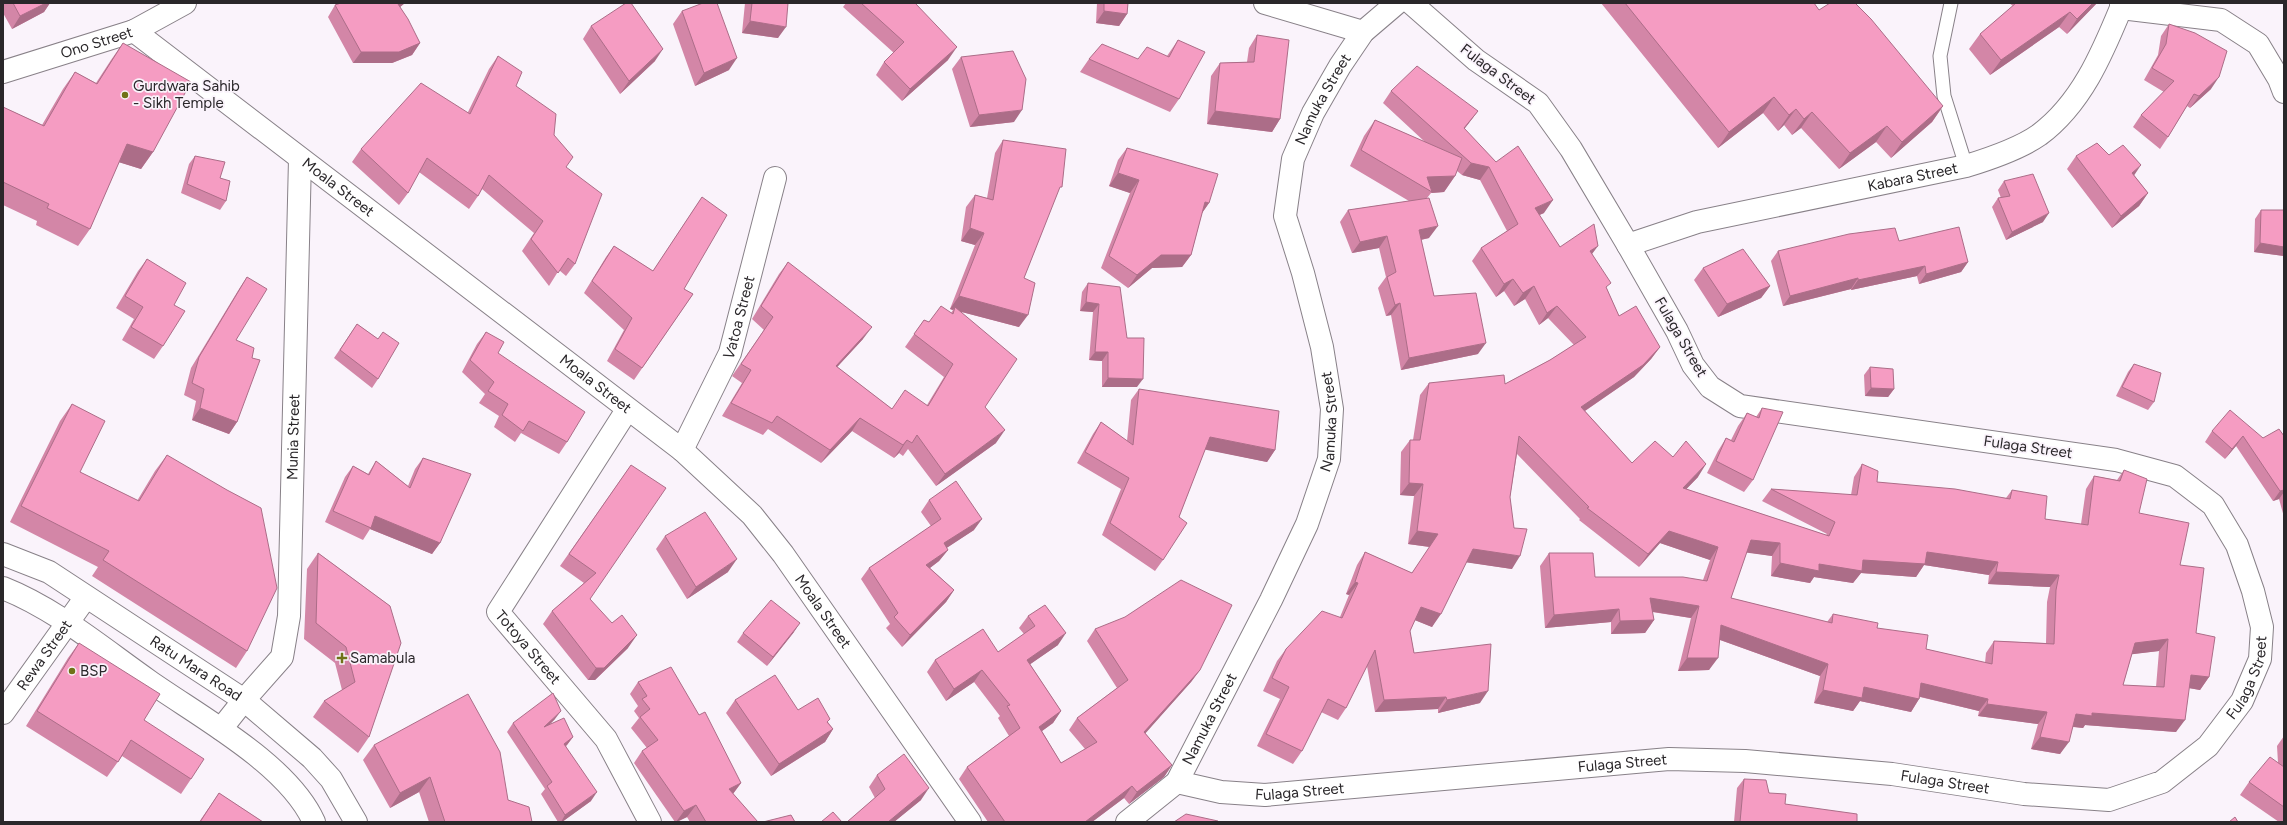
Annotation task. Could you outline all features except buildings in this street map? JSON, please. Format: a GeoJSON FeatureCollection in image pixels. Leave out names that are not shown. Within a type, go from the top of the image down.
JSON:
{"type":"FeatureCollection","features":[{"type":"Feature","properties":{"kind":"main road","name":"Ono Street"},"geometry":{"type":"LineString","coordinates":[[3,72],[134,32],[185,3]]}},
{"type":"Feature","properties":{"kind":"main road"},"geometry":{"type":"LineString","coordinates":[[1266,3],[1363,32]]}},
{"type":"Feature","properties":{"kind":"main road","name":"Namuka Street"},"geometry":{"type":"LineString","coordinates":[[1127,822],[1177,782],[1271,600],[1307,524],[1328,459],[1332,409],[1322,347],[1303,272],[1285,216],[1293,159],[1313,113],[1340,66],[1363,32],[1397,3]]}},
{"type":"Feature","properties":{"kind":"main road","name":"Fulaga Street"},"geometry":{"type":"LineString","coordinates":[[1177,782],[1221,792],[1265,795],[1669,758],[1745,761],[1892,774],[2024,794],[2109,800],[2162,782],[2208,746],[2242,701],[2260,659],[2262,627],[2253,591],[2237,545],[2213,505],[2175,476],[2116,460],[1740,406],[1710,387],[1693,365],[1678,330],[1571,149],[1538,103],[1476,60],[1412,3]]}},
{"type":"Feature","properties":{"kind":"main road"},"geometry":{"type":"LineString","coordinates":[[2121,5],[2221,20],[2258,44],[2279,79],[2284,92]]}},
{"type":"Feature","properties":{"kind":"main road","name":"Kabara Street"},"geometry":{"type":"LineString","coordinates":[[1628,245],[1697,222],[1966,166],[1995,157],[2038,135],[2068,107],[2101,57],[2121,5]]}},
{"type":"Feature","properties":{"kind":"main road","name":"Moala Street"},"geometry":{"type":"LineString","coordinates":[[134,32],[627,410],[682,450],[752,515],[783,554],[970,822]]}},
{"type":"Feature","properties":{"kind":"main road","name":"Munia Street"},"geometry":{"type":"LineString","coordinates":[[221,729],[282,657],[289,616],[300,159]]}},
{"type":"Feature","properties":{"kind":"main road","name":"Vatoa Street"},"geometry":{"type":"LineString","coordinates":[[682,450],[730,353],[775,178]]}},
{"type":"Feature","properties":{"kind":"main road","name":"Totoya Street"},"geometry":{"type":"LineString","coordinates":[[627,410],[498,612],[606,739],[650,822]]}},
{"type":"Feature","properties":{"kind":"main road","name":"Ratu Mara Road"},"geometry":{"type":"LineString","coordinates":[[3,554],[49,572],[244,700],[312,758],[331,779],[356,822]]}},
{"type":"Feature","properties":{"kind":"main road"},"geometry":{"type":"LineString","coordinates":[[3,588],[26,597],[68,624],[221,729],[260,759],[289,785],[314,822]]}},
{"type":"Feature","properties":{"kind":"main road","name":"Rewa Street"},"geometry":{"type":"LineString","coordinates":[[3,713],[86,597]]}},
{"type":"Feature","properties":{"kind":"lane"},"geometry":{"type":"LineString","coordinates":[[1951,3],[1940,56],[1944,96],[1966,166]]}},
{"type":"Feature","properties":{"kind":"place","name":"Gurdwara Sahib - Sikh Temple"},"geometry":{"type":"Point","coordinates":[125,95]}},
{"type":"Feature","properties":{"kind":"place","name":"Samabula"},"geometry":{"type":"Point","coordinates":[342,658]}},
{"type":"Feature","properties":{"kind":"place","name":"BSP"},"geometry":{"type":"Point","coordinates":[72,671]}}]}
